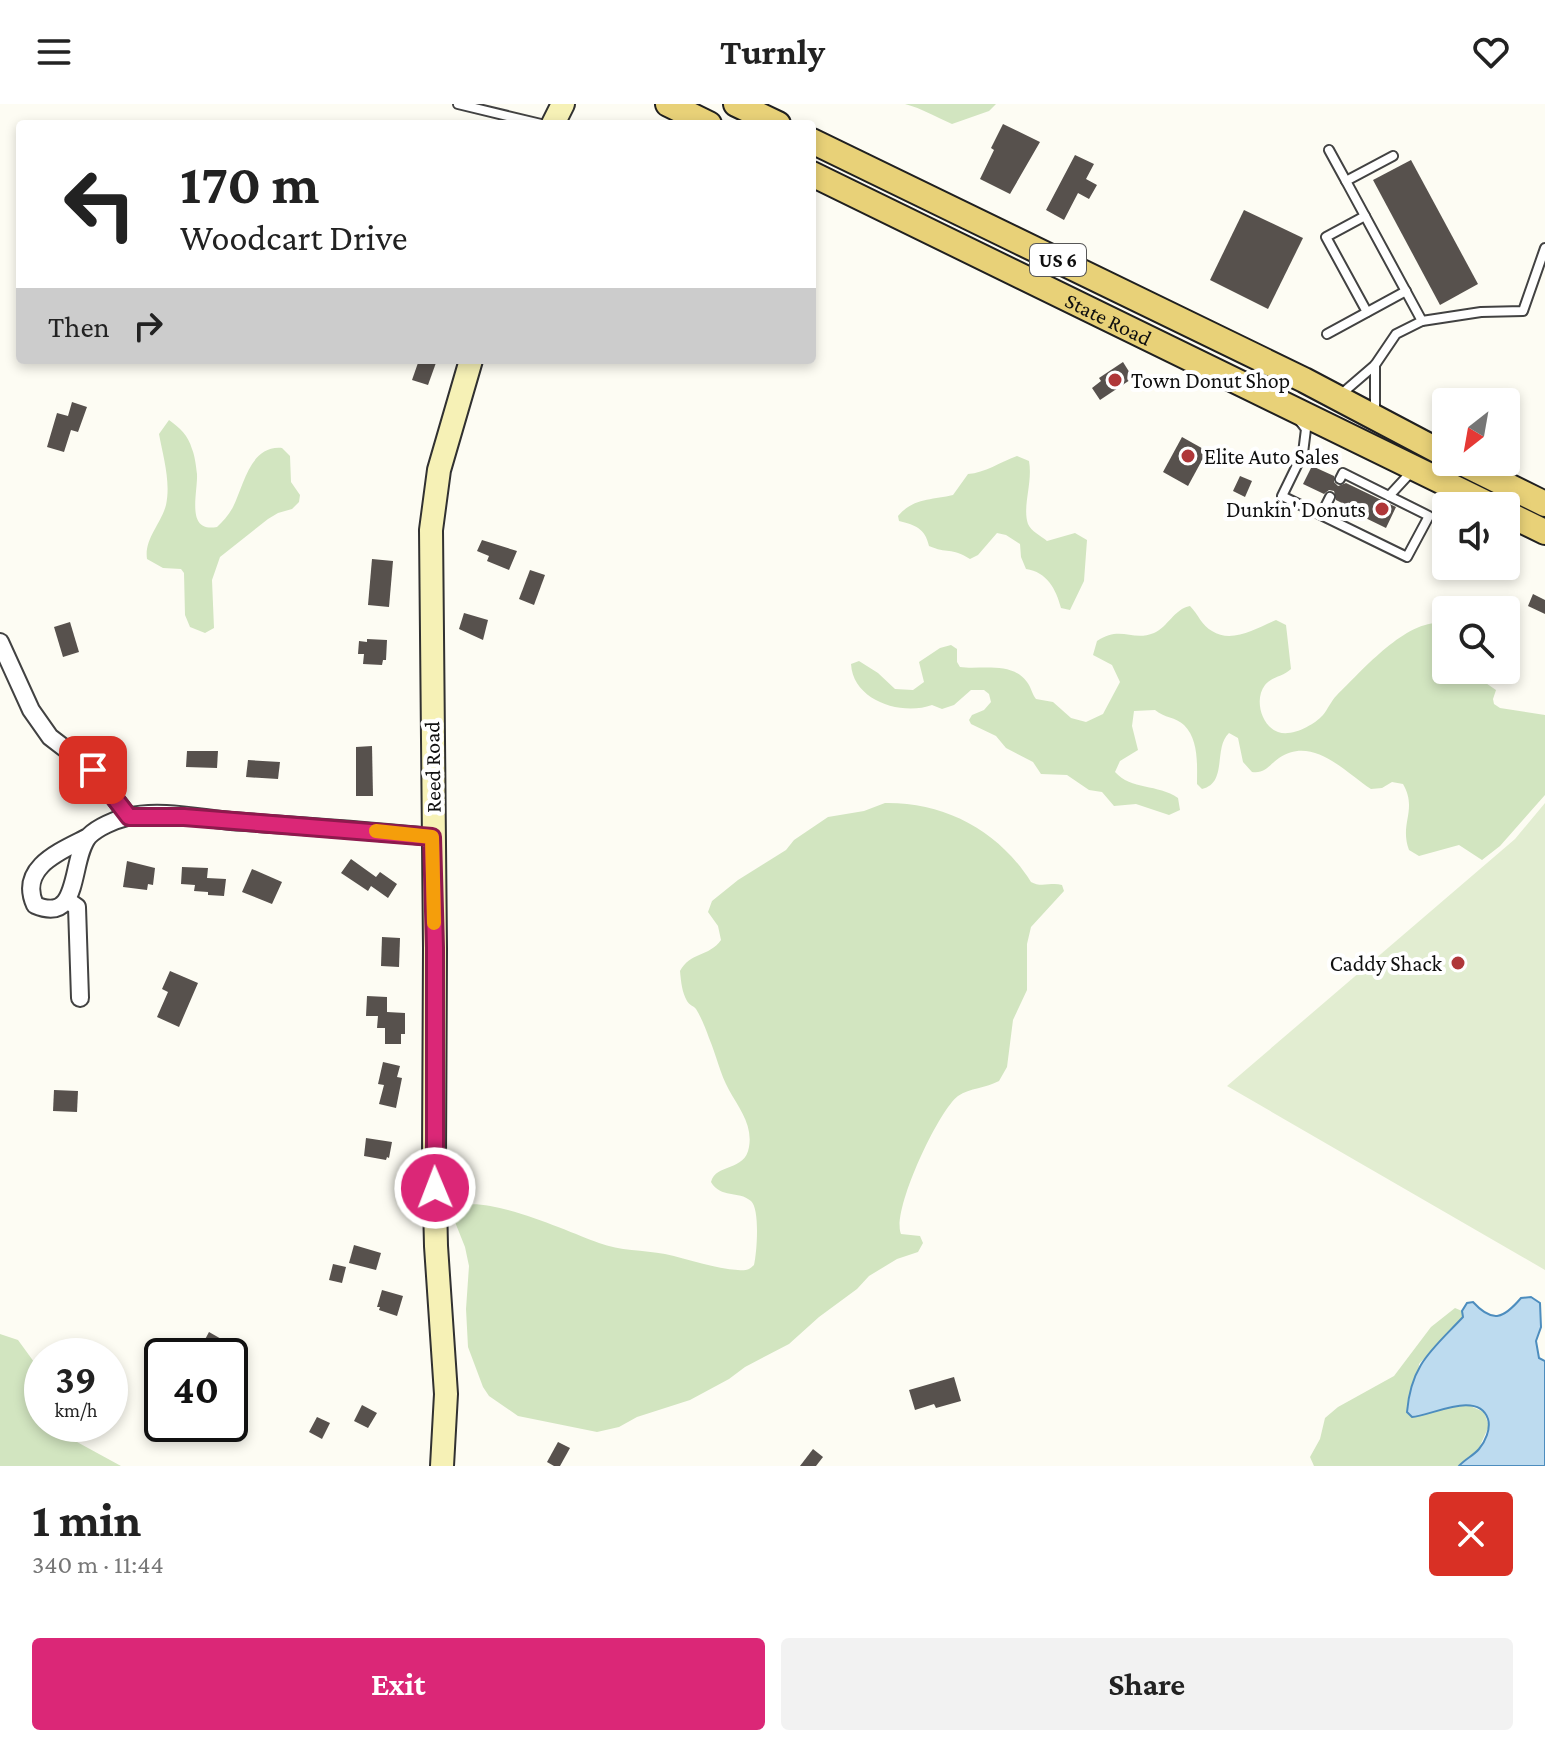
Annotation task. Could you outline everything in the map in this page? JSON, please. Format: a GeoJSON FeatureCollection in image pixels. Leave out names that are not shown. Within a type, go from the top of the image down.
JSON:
{"type":"FeatureCollection","features":[{"type":"Feature","properties":{"kind":"main road"},"geometry":{"type":"LineString","coordinates":[[668,104],[701,120]]}},
{"type":"Feature","properties":{"kind":"main road"},"geometry":{"type":"LineString","coordinates":[[736,104],[770,120]]}},
{"type":"Feature","properties":{"kind":"main road","name":"State Road"},"geometry":{"type":"LineString","coordinates":[[816,143],[1337,397],[1375,418],[1432,457]]}},
{"type":"Feature","properties":{"kind":"main road","name":"State Road"},"geometry":{"type":"LineString","coordinates":[[816,176],[1415,468],[1432,467]]}},
{"type":"Feature","properties":{"kind":"main road","name":"State Road"},"geometry":{"type":"LineString","coordinates":[[1457,476],[1476,492]]}},
{"type":"Feature","properties":{"kind":"main road","name":"State Road"},"geometry":{"type":"LineString","coordinates":[[1471,476],[1545,504]]}},
{"type":"Feature","properties":{"kind":"main road"},"geometry":{"type":"LineString","coordinates":[[1520,520],[1545,532]]}},
{"type":"Feature","properties":{"kind":"street","name":"Reed Road"},"geometry":{"type":"LineString","coordinates":[[442,1466],[446,1394],[436,1246],[434,1159],[431,524],[439,470],[470,364]]}},
{"type":"Feature","properties":{"kind":"street"},"geometry":{"type":"LineString","coordinates":[[0,642],[31,710],[50,737],[93,770],[129,817]]}},
{"type":"Feature","properties":{"kind":"street"},"geometry":{"type":"LineString","coordinates":[[88,837],[67,900],[59,908],[47,910],[35,905],[30,894],[32,876],[42,865],[60,851],[107,825],[129,817],[173,816],[432,837]]}},
{"type":"Feature","properties":{"kind":"street"},"geometry":{"type":"LineString","coordinates":[[67,900],[77,907],[80,998]]}},
{"type":"Feature","properties":{"kind":"lane"},"geometry":{"type":"LineString","coordinates":[[458,104],[524,120]]}},
{"type":"Feature","properties":{"kind":"lane"},"geometry":{"type":"LineString","coordinates":[[1329,150],[1422,321]]}},
{"type":"Feature","properties":{"kind":"lane"},"geometry":{"type":"LineString","coordinates":[[1346,181],[1393,156]]}},
{"type":"Feature","properties":{"kind":"lane"},"geometry":{"type":"LineString","coordinates":[[1365,216],[1326,237],[1367,312]]}},
{"type":"Feature","properties":{"kind":"lane"},"geometry":{"type":"LineString","coordinates":[[1337,397],[1375,365],[1396,334],[1422,321],[1481,312],[1523,311],[1545,248]]}},
{"type":"Feature","properties":{"kind":"lane"},"geometry":{"type":"LineString","coordinates":[[1327,334],[1406,291]]}},
{"type":"Feature","properties":{"kind":"lane"},"geometry":{"type":"LineString","coordinates":[[1375,365],[1375,418]]}},
{"type":"Feature","properties":{"kind":"lane"},"geometry":{"type":"LineString","coordinates":[[1289,406],[1306,429],[1303,453],[1282,496],[1407,557],[1429,516],[1343,473],[1340,479]]}},
{"type":"Feature","properties":{"kind":"lane"},"geometry":{"type":"LineString","coordinates":[[1389,496],[1415,468]]}},
{"type":"Feature","properties":{"kind":"lane"},"geometry":{"type":"LineString","coordinates":[[1321,515],[1330,497]]}},
{"type":"Feature","properties":{"kind":"green space"},"geometry":{"type":"Polygon","coordinates":[[[905,104],[996,104],[989,111],[952,124],[905,104]]]}},
{"type":"Feature","properties":{"kind":"green space"},"geometry":{"type":"Polygon","coordinates":[[[169,420],[186,436],[193,452],[197,474],[195,510],[201,524],[217,527],[233,507],[255,460],[271,449],[282,448],[290,456],[291,482],[300,495],[299,502],[292,509],[268,519],[220,557],[212,580],[214,628],[205,633],[190,627],[185,615],[184,573],[181,569],[163,568],[147,559],[150,538],[166,505],[167,478],[159,434],[169,420]]]}},
{"type":"Feature","properties":{"kind":"green space"},"geometry":{"type":"Polygon","coordinates":[[[1017,456],[1029,461],[1026,517],[1031,529],[1047,541],[1075,533],[1087,540],[1084,581],[1070,610],[1061,608],[1045,578],[1026,569],[1020,544],[1006,535],[997,533],[978,555],[970,559],[929,546],[918,528],[899,521],[898,516],[910,506],[953,495],[968,474],[1017,456]]]}},
{"type":"Feature","properties":{"kind":"green space"},"geometry":{"type":"Polygon","coordinates":[[[1190,606],[1205,626],[1220,635],[1244,633],[1276,620],[1286,625],[1291,669],[1265,685],[1260,697],[1261,712],[1267,724],[1284,733],[1302,729],[1319,719],[1337,695],[1384,650],[1412,630],[1432,624],[1432,684],[1487,684],[1496,690],[1494,704],[1500,708],[1545,715],[1545,795],[1500,846],[1482,860],[1459,845],[1419,856],[1409,850],[1406,840],[1409,801],[1403,784],[1392,782],[1382,788],[1371,789],[1328,759],[1304,751],[1292,752],[1264,770],[1252,772],[1243,762],[1238,738],[1229,733],[1224,739],[1215,780],[1202,789],[1197,784],[1196,753],[1189,731],[1181,722],[1155,710],[1134,711],[1132,726],[1138,750],[1120,761],[1115,772],[1129,782],[1178,798],[1180,810],[1169,815],[1136,804],[1114,806],[1102,792],[1089,790],[1067,775],[1041,774],[1033,762],[1006,748],[996,736],[971,724],[969,720],[972,715],[984,710],[991,702],[984,690],[971,690],[954,705],[942,709],[932,705],[894,707],[860,688],[851,664],[859,661],[895,689],[913,690],[924,682],[919,662],[940,648],[951,645],[957,649],[960,667],[1013,671],[1027,682],[1036,699],[1053,702],[1071,718],[1086,722],[1103,714],[1120,682],[1112,665],[1093,655],[1097,641],[1113,634],[1139,636],[1154,633],[1190,606]]]}},
{"type":"Feature","properties":{"kind":"green space"},"geometry":{"type":"Polygon","coordinates":[[[885,803],[929,808],[968,823],[1003,848],[1031,882],[1062,885],[1064,891],[1031,927],[1027,944],[1027,990],[1013,1020],[1007,1067],[999,1081],[968,1091],[949,1105],[918,1162],[900,1222],[901,1234],[920,1236],[923,1243],[918,1252],[897,1259],[869,1276],[789,1344],[690,1400],[637,1417],[619,1427],[597,1432],[518,1416],[489,1396],[468,1347],[466,1309],[469,1266],[455,1222],[457,1207],[470,1204],[507,1210],[615,1248],[665,1254],[729,1269],[745,1270],[754,1265],[757,1231],[754,1206],[746,1198],[720,1191],[711,1182],[718,1172],[737,1164],[746,1155],[749,1131],[723,1077],[702,1019],[685,998],[680,971],[689,961],[721,940],[718,926],[708,912],[712,901],[828,817],[864,811],[885,803]]]}},
{"type":"Feature","properties":{"kind":"green space","name":"Caddy Shack"},"geometry":{"type":"Polygon","coordinates":[[[1545,803],[1545,1270],[1227,1086],[1515,839],[1545,803]]]}},
{"type":"Feature","properties":{"kind":"green space"},"geometry":{"type":"Polygon","coordinates":[[[1455,1308],[1462,1311],[1463,1317],[1419,1364],[1416,1417],[1438,1409],[1468,1405],[1484,1412],[1489,1426],[1478,1450],[1459,1466],[1314,1466],[1310,1457],[1320,1439],[1325,1418],[1338,1407],[1394,1376],[1431,1327],[1455,1308]]]}},
{"type":"Feature","properties":{"kind":"green space"},"geometry":{"type":"Polygon","coordinates":[[[0,1334],[18,1340],[24,1348],[24,1442],[77,1442],[121,1466],[0,1466],[0,1334]]]}},
{"type":"Feature","properties":{"kind":"water"},"geometry":{"type":"Polygon","coordinates":[[[1531,1297],[1540,1303],[1541,1327],[1536,1341],[1539,1358],[1545,1361],[1545,1466],[1459,1466],[1483,1443],[1488,1431],[1488,1419],[1475,1406],[1465,1405],[1412,1417],[1407,1412],[1409,1395],[1418,1370],[1463,1317],[1462,1311],[1467,1303],[1473,1302],[1492,1316],[1498,1316],[1521,1298],[1531,1297]]]}},
{"type":"Feature","properties":{"kind":"building"},"geometry":{"type":"Polygon","coordinates":[[[1003,124],[1040,142],[1010,194],[980,179],[1003,124]]]}},
{"type":"Feature","properties":{"kind":"building"},"geometry":{"type":"Polygon","coordinates":[[[1075,155],[1094,164],[1086,179],[1097,185],[1089,199],[1078,193],[1064,220],[1046,210],[1075,155]]]}},
{"type":"Feature","properties":{"kind":"building"},"geometry":{"type":"Polygon","coordinates":[[[1411,160],[1478,284],[1440,305],[1373,180],[1411,160]]]}},
{"type":"Feature","properties":{"kind":"building"},"geometry":{"type":"Polygon","coordinates":[[[1244,210],[1303,238],[1268,309],[1210,280],[1244,210]]]}},
{"type":"Feature","properties":{"kind":"building","name":"Town Donut Shop"},"geometry":{"type":"Polygon","coordinates":[[[1123,362],[1133,378],[1100,400],[1092,388],[1101,381],[1099,378],[1123,362]]]}},
{"type":"Feature","properties":{"kind":"building"},"geometry":{"type":"Polygon","coordinates":[[[418,364],[436,364],[428,385],[412,380],[418,364]]]}},
{"type":"Feature","properties":{"kind":"building"},"geometry":{"type":"Polygon","coordinates":[[[72,402],[87,407],[78,432],[71,430],[64,452],[47,447],[57,413],[68,416],[72,402]]]}},
{"type":"Feature","properties":{"kind":"building"},"geometry":{"type":"Polygon","coordinates":[[[1182,437],[1207,451],[1188,486],[1163,472],[1182,437]]]}},
{"type":"Feature","properties":{"kind":"building"},"geometry":{"type":"Polygon","coordinates":[[[1312,466],[1334,476],[1338,486],[1346,483],[1396,507],[1386,528],[1347,509],[1348,506],[1336,500],[1334,491],[1324,494],[1303,484],[1312,466]]]}},
{"type":"Feature","properties":{"kind":"building"},"geometry":{"type":"Polygon","coordinates":[[[1240,476],[1252,481],[1245,497],[1233,491],[1240,476]]]}},
{"type":"Feature","properties":{"kind":"building"},"geometry":{"type":"Polygon","coordinates":[[[482,540],[517,551],[509,570],[487,561],[489,556],[477,551],[482,540]]]}},
{"type":"Feature","properties":{"kind":"building"},"geometry":{"type":"Polygon","coordinates":[[[372,559],[393,561],[389,607],[368,605],[372,559]]]}},
{"type":"Feature","properties":{"kind":"building"},"geometry":{"type":"Polygon","coordinates":[[[530,570],[545,575],[534,605],[519,599],[530,570]]]}},
{"type":"Feature","properties":{"kind":"building"},"geometry":{"type":"Polygon","coordinates":[[[1533,594],[1545,600],[1545,614],[1528,606],[1533,594]]]}},
{"type":"Feature","properties":{"kind":"building"},"geometry":{"type":"Polygon","coordinates":[[[464,613],[488,620],[483,640],[459,629],[464,613]]]}},
{"type":"Feature","properties":{"kind":"building"},"geometry":{"type":"Polygon","coordinates":[[[70,622],[79,652],[63,657],[54,627],[70,622]]]}},
{"type":"Feature","properties":{"kind":"building"},"geometry":{"type":"Polygon","coordinates":[[[367,639],[387,640],[386,660],[382,665],[363,664],[364,654],[358,654],[359,641],[367,642],[367,639]]]}},
{"type":"Feature","properties":{"kind":"building"},"geometry":{"type":"Polygon","coordinates":[[[372,746],[373,796],[356,796],[356,747],[372,746]]]}},
{"type":"Feature","properties":{"kind":"building"},"geometry":{"type":"Polygon","coordinates":[[[187,751],[218,751],[217,768],[186,767],[187,751]]]}},
{"type":"Feature","properties":{"kind":"building"},"geometry":{"type":"Polygon","coordinates":[[[248,760],[280,762],[278,779],[246,777],[248,760]]]}},
{"type":"Feature","properties":{"kind":"building"},"geometry":{"type":"Polygon","coordinates":[[[351,859],[376,877],[380,872],[397,884],[388,898],[371,886],[368,891],[341,873],[351,859]]]}},
{"type":"Feature","properties":{"kind":"building"},"geometry":{"type":"Polygon","coordinates":[[[127,861],[155,868],[153,885],[148,884],[147,890],[123,887],[127,861]]]}},
{"type":"Feature","properties":{"kind":"building"},"geometry":{"type":"Polygon","coordinates":[[[182,867],[208,868],[207,878],[226,879],[224,896],[208,895],[208,892],[194,891],[195,885],[181,884],[182,867]]]}},
{"type":"Feature","properties":{"kind":"building"},"geometry":{"type":"Polygon","coordinates":[[[252,869],[282,882],[272,904],[242,892],[252,869]]]}},
{"type":"Feature","properties":{"kind":"building"},"geometry":{"type":"Polygon","coordinates":[[[382,937],[400,938],[399,967],[381,966],[382,937]]]}},
{"type":"Feature","properties":{"kind":"building"},"geometry":{"type":"Polygon","coordinates":[[[170,971],[198,983],[179,1027],[157,1017],[168,992],[162,989],[170,971]]]}},
{"type":"Feature","properties":{"kind":"building"},"geometry":{"type":"Polygon","coordinates":[[[367,996],[387,997],[387,1012],[405,1013],[405,1034],[401,1034],[401,1044],[385,1044],[385,1028],[377,1028],[378,1016],[366,1016],[367,996]]]}},
{"type":"Feature","properties":{"kind":"building"},"geometry":{"type":"Polygon","coordinates":[[[383,1062],[400,1066],[397,1077],[402,1078],[396,1108],[379,1104],[384,1085],[378,1084],[383,1062]]]}},
{"type":"Feature","properties":{"kind":"building"},"geometry":{"type":"Polygon","coordinates":[[[54,1090],[78,1091],[77,1112],[53,1111],[54,1090]]]}},
{"type":"Feature","properties":{"kind":"building"},"geometry":{"type":"Polygon","coordinates":[[[366,1138],[392,1142],[389,1158],[364,1156],[366,1138]]]}},
{"type":"Feature","properties":{"kind":"building"},"geometry":{"type":"Polygon","coordinates":[[[354,1245],[381,1253],[376,1270],[349,1263],[354,1245]]]}},
{"type":"Feature","properties":{"kind":"building"},"geometry":{"type":"Polygon","coordinates":[[[333,1264],[346,1267],[342,1283],[329,1280],[333,1264]]]}},
{"type":"Feature","properties":{"kind":"building"},"geometry":{"type":"Polygon","coordinates":[[[382,1290],[403,1296],[397,1316],[377,1307],[382,1290]]]}},
{"type":"Feature","properties":{"kind":"building"},"geometry":{"type":"Polygon","coordinates":[[[209,1332],[220,1338],[206,1338],[209,1332]]]}},
{"type":"Feature","properties":{"kind":"building"},"geometry":{"type":"Polygon","coordinates":[[[954,1377],[961,1401],[915,1410],[909,1390],[954,1377]]]}},
{"type":"Feature","properties":{"kind":"building"},"geometry":{"type":"Polygon","coordinates":[[[362,1405],[377,1413],[368,1428],[354,1421],[362,1405]]]}},
{"type":"Feature","properties":{"kind":"building"},"geometry":{"type":"Polygon","coordinates":[[[317,1417],[330,1423],[322,1439],[309,1432],[317,1417]]]}},
{"type":"Feature","properties":{"kind":"building"},"geometry":{"type":"Polygon","coordinates":[[[558,1442],[570,1448],[560,1466],[554,1466],[547,1462],[558,1442]]]}},
{"type":"Feature","properties":{"kind":"building"},"geometry":{"type":"Polygon","coordinates":[[[813,1449],[823,1457],[816,1466],[800,1466],[813,1449]]]}},
{"type":"Feature","properties":{"kind":"slow traffic"},"geometry":{"type":"LineString","coordinates":[[376,831],[432,837],[434,923]]}},
{"type":"Feature","properties":{"kind":"place","name":"Town Donut Shop"},"geometry":{"type":"Point","coordinates":[1115,380]}},
{"type":"Feature","properties":{"kind":"place","name":"Elite Auto Sales"},"geometry":{"type":"Point","coordinates":[1188,456]}},
{"type":"Feature","properties":{"kind":"place","name":"Dunkin' Donuts"},"geometry":{"type":"Point","coordinates":[1382,509]}},
{"type":"Feature","properties":{"kind":"place","name":"Caddy Shack"},"geometry":{"type":"Point","coordinates":[1458,963]}},
{"type":"Feature","properties":{"kind":"route"},"geometry":{"type":"LineString","coordinates":[[93,770],[129,817],[184,817],[432,837],[435,1188]]}}]}
